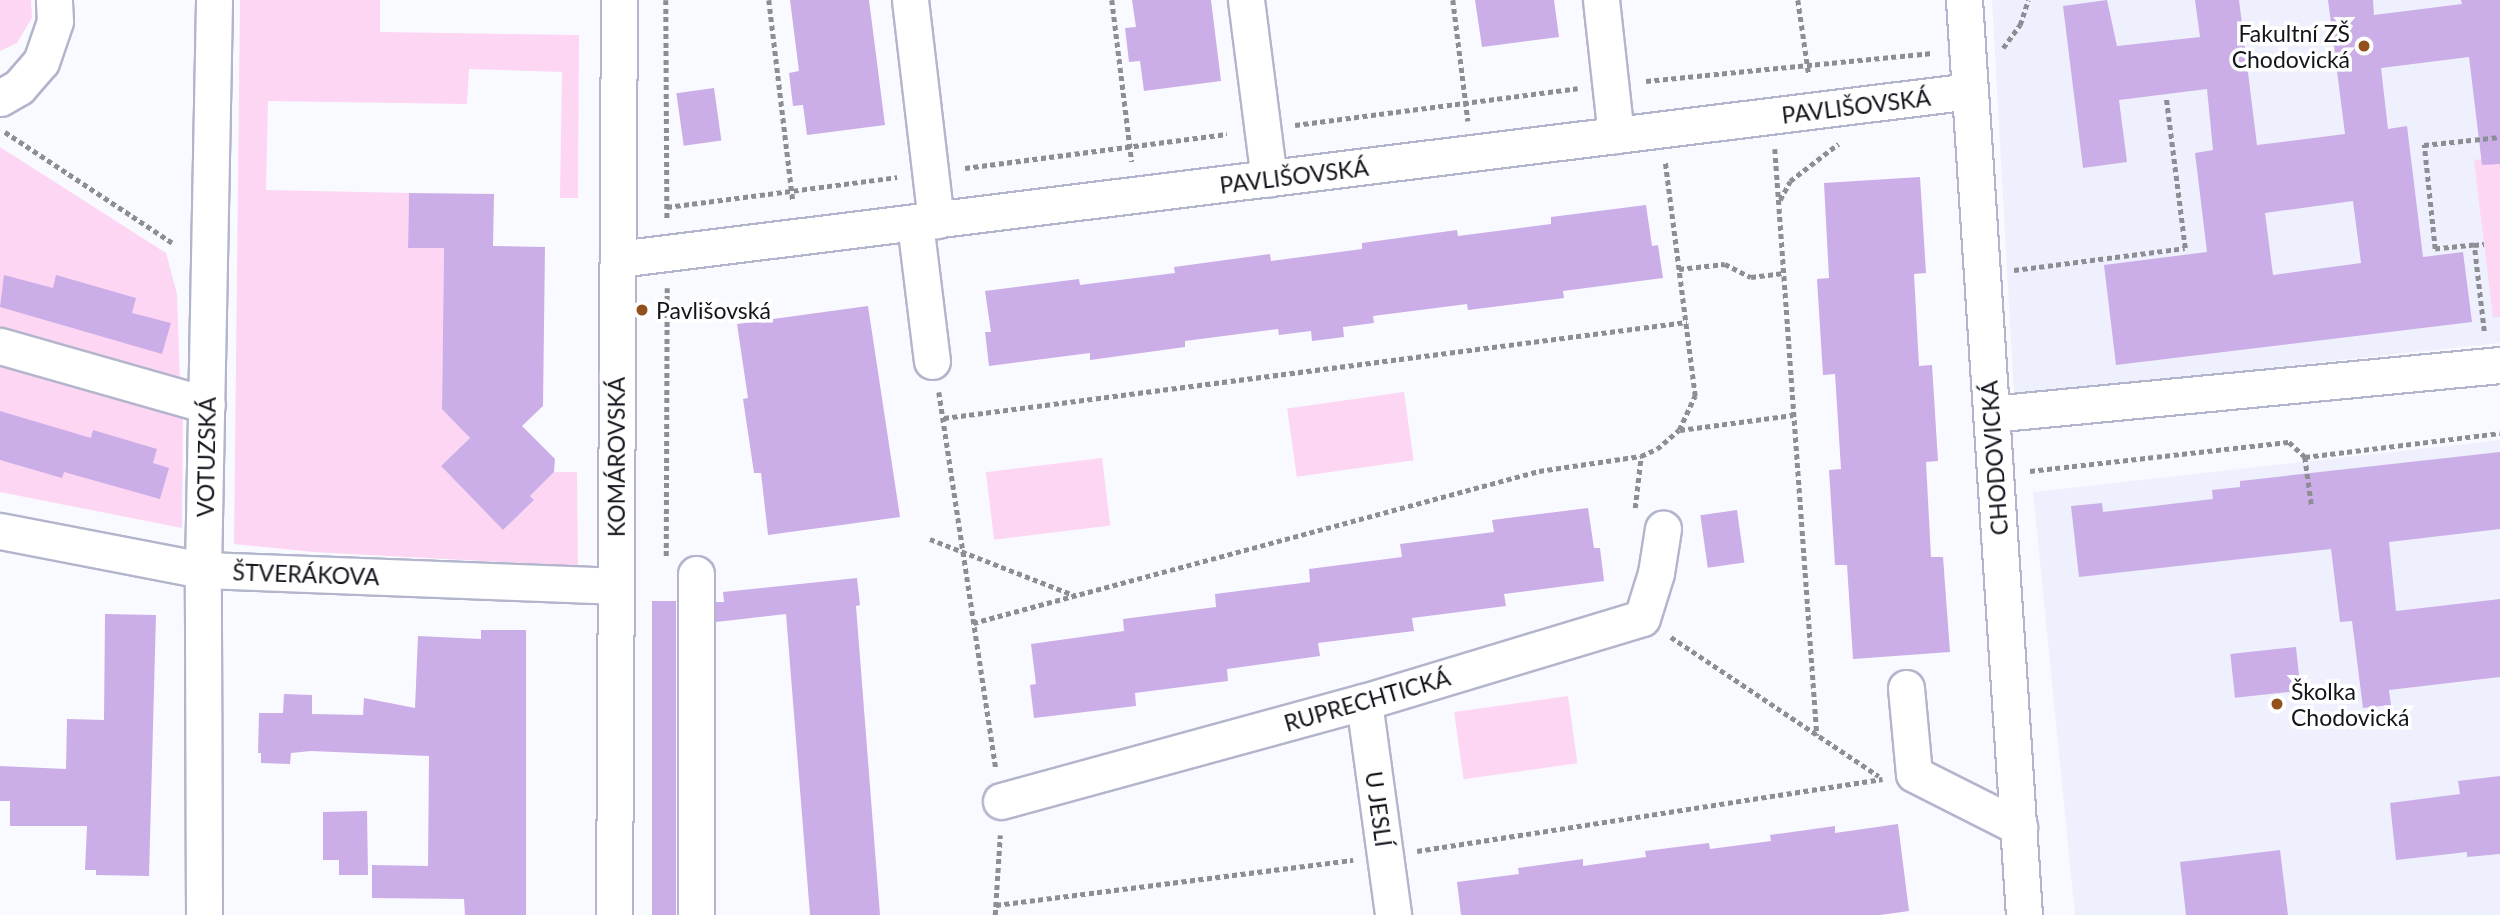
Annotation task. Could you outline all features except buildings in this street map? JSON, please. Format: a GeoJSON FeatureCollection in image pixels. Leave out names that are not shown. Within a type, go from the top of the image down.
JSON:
{"type":"FeatureCollection","features":[{"type":"Feature","properties":{"kind":"street"},"geometry":{"type":"LineString","coordinates":[[0,98],[19,87],[41,62],[55,20],[54,0]]}},
{"type":"Feature","properties":{"kind":"street","name":"VOTUZSKÁ"},"geometry":{"type":"LineString","coordinates":[[204,915],[203,570],[214,0]]}},
{"type":"Feature","properties":{"kind":"street","name":"KOMÁROVSKÁ"},"geometry":{"type":"LineString","coordinates":[[614,915],[619,0]]}},
{"type":"Feature","properties":{"kind":"street"},"geometry":{"type":"LineString","coordinates":[[910,0],[930,173],[925,221],[932,361]]}},
{"type":"Feature","properties":{"kind":"street"},"geometry":{"type":"LineString","coordinates":[[1246,0],[1269,179]]}},
{"type":"Feature","properties":{"kind":"street"},"geometry":{"type":"LineString","coordinates":[[1601,0],[1616,135]]}},
{"type":"Feature","properties":{"kind":"street","name":"CHODOVICKÁ"},"geometry":{"type":"LineString","coordinates":[[1964,0],[2024,915]]}},
{"type":"Feature","properties":{"kind":"street","name":"PAVLIŠOVSKÁ"},"geometry":{"type":"LineString","coordinates":[[618,259],[1970,91]]}},
{"type":"Feature","properties":{"kind":"street"},"geometry":{"type":"LineString","coordinates":[[0,346],[207,405]]}},
{"type":"Feature","properties":{"kind":"street"},"geometry":{"type":"LineString","coordinates":[[1991,414],[2494,365]]}},
{"type":"Feature","properties":{"kind":"street"},"geometry":{"type":"LineString","coordinates":[[1642,618],[1656,573],[1648,525]]}},
{"type":"Feature","properties":{"kind":"street","name":"ŠTVERÁKOVA"},"geometry":{"type":"LineString","coordinates":[[0,531],[203,570],[615,586]]}},
{"type":"Feature","properties":{"kind":"street"},"geometry":{"type":"LineString","coordinates":[[696,574],[696,915]]}},
{"type":"Feature","properties":{"kind":"street","name":"RUPRECHTICKÁ"},"geometry":{"type":"LineString","coordinates":[[1001,801],[1364,702],[1642,618]]}},
{"type":"Feature","properties":{"kind":"street"},"geometry":{"type":"LineString","coordinates":[[1906,688],[1898,777],[2018,827]]}},
{"type":"Feature","properties":{"kind":"street","name":"U JESLÍ"},"geometry":{"type":"LineString","coordinates":[[1364,702],[1393,915]]}},
{"type":"Feature","properties":{"kind":"path"},"geometry":{"type":"LineString","coordinates":[[769,0],[798,237]]}},
{"type":"Feature","properties":{"kind":"path"},"geometry":{"type":"LineString","coordinates":[[1112,0],[1136,195]]}},
{"type":"Feature","properties":{"kind":"path"},"geometry":{"type":"LineString","coordinates":[[1453,0],[1472,153]]}},
{"type":"Feature","properties":{"kind":"path"},"geometry":{"type":"LineString","coordinates":[[1798,0],[1815,111]]}},
{"type":"Feature","properties":{"kind":"path"},"geometry":{"type":"LineString","coordinates":[[667,207],[1611,84],[1941,52]]}},
{"type":"Feature","properties":{"kind":"path"},"geometry":{"type":"LineString","coordinates":[[1982,274],[2185,248],[2166,98]]}},
{"type":"Feature","properties":{"kind":"path"},"geometry":{"type":"LineString","coordinates":[[1772,116],[1817,735]]}},
{"type":"Feature","properties":{"kind":"path"},"geometry":{"type":"LineString","coordinates":[[0,129],[209,266]]}},
{"type":"Feature","properties":{"kind":"path"},"geometry":{"type":"LineString","coordinates":[[973,623],[1539,471],[1641,456],[1657,449],[1679,430],[1695,396],[1660,130]]}},
{"type":"Feature","properties":{"kind":"path"},"geometry":{"type":"LineString","coordinates":[[2484,244],[2435,249],[2424,145],[2500,137]]}},
{"type":"Feature","properties":{"kind":"path"},"geometry":{"type":"LineString","coordinates":[[2474,245],[2494,365]]}},
{"type":"Feature","properties":{"kind":"path"},"geometry":{"type":"LineString","coordinates":[[1679,269],[1725,264],[1751,277],[1783,273]]}},
{"type":"Feature","properties":{"kind":"path"},"geometry":{"type":"LineString","coordinates":[[944,418],[1687,322]]}},
{"type":"Feature","properties":{"kind":"path"},"geometry":{"type":"LineString","coordinates":[[932,361],[944,418],[1001,801],[995,915]]}},
{"type":"Feature","properties":{"kind":"path"},"geometry":{"type":"LineString","coordinates":[[1679,430],[1793,415]]}},
{"type":"Feature","properties":{"kind":"path"},"geometry":{"type":"LineString","coordinates":[[2305,457],[2500,433]]}},
{"type":"Feature","properties":{"kind":"path"},"geometry":{"type":"LineString","coordinates":[[1995,475],[2289,442],[2305,457],[2312,508]]}},
{"type":"Feature","properties":{"kind":"path"},"geometry":{"type":"LineString","coordinates":[[1641,456],[1648,525]]}},
{"type":"Feature","properties":{"kind":"path"},"geometry":{"type":"LineString","coordinates":[[930,539],[1075,596]]}},
{"type":"Feature","properties":{"kind":"path"},"geometry":{"type":"LineString","coordinates":[[1642,618],[1817,735],[1898,777]]}},
{"type":"Feature","properties":{"kind":"path"},"geometry":{"type":"LineString","coordinates":[[996,905],[1385,856],[1898,777]]}},
{"type":"Feature","properties":{"kind":"shaded area"},"geometry":{"type":"Polygon","coordinates":[[[0,0],[31,0],[32,18],[17,43],[0,51],[0,0]]]}},
{"type":"Feature","properties":{"kind":"shaded area"},"geometry":{"type":"Polygon","coordinates":[[[240,0],[380,0],[380,32],[579,35],[578,198],[560,198],[562,72],[469,69],[467,104],[268,101],[266,190],[409,193],[408,247],[444,248],[442,408],[470,438],[441,466],[503,530],[534,500],[530,496],[554,472],[577,472],[578,566],[314,552],[234,544],[240,0]]]}},
{"type":"Feature","properties":{"kind":"shaded area"},"geometry":{"type":"Polygon","coordinates":[[[1992,0],[2500,0],[2500,343],[2014,395],[1992,0]]]}},
{"type":"Feature","properties":{"kind":"shaded area"},"geometry":{"type":"Polygon","coordinates":[[[0,147],[166,253],[177,294],[180,384],[0,332],[0,147]]]}},
{"type":"Feature","properties":{"kind":"shaded area"},"geometry":{"type":"Polygon","coordinates":[[[2500,157],[2500,317],[2493,317],[2474,160],[2500,157]]]}},
{"type":"Feature","properties":{"kind":"shaded area"},"geometry":{"type":"Polygon","coordinates":[[[0,361],[183,415],[182,528],[0,492],[0,361]]]}},
{"type":"Feature","properties":{"kind":"shaded area"},"geometry":{"type":"Polygon","coordinates":[[[1404,392],[1414,460],[1297,477],[1287,408],[1404,392]]]}},
{"type":"Feature","properties":{"kind":"shaded area","name":"Školka Chodovická"},"geometry":{"type":"Polygon","coordinates":[[[2500,440],[2500,915],[2075,915],[2033,492],[2500,440]]]}},
{"type":"Feature","properties":{"kind":"shaded area"},"geometry":{"type":"Polygon","coordinates":[[[1102,458],[1110,525],[994,540],[986,472],[1102,458]]]}},
{"type":"Feature","properties":{"kind":"shaded area"},"geometry":{"type":"Polygon","coordinates":[[[1568,696],[1577,763],[1464,779],[1454,712],[1568,696]]]}},
{"type":"Feature","properties":{"kind":"place","name":"Fakultní ZŠ Chodovická"},"geometry":{"type":"Point","coordinates":[2364,46]}},
{"type":"Feature","properties":{"kind":"place","name":"Pavlišovská"},"geometry":{"type":"Point","coordinates":[642,310]}},
{"type":"Feature","properties":{"kind":"place","name":"Školka Chodovická"},"geometry":{"type":"Point","coordinates":[2277,704]}}]}
